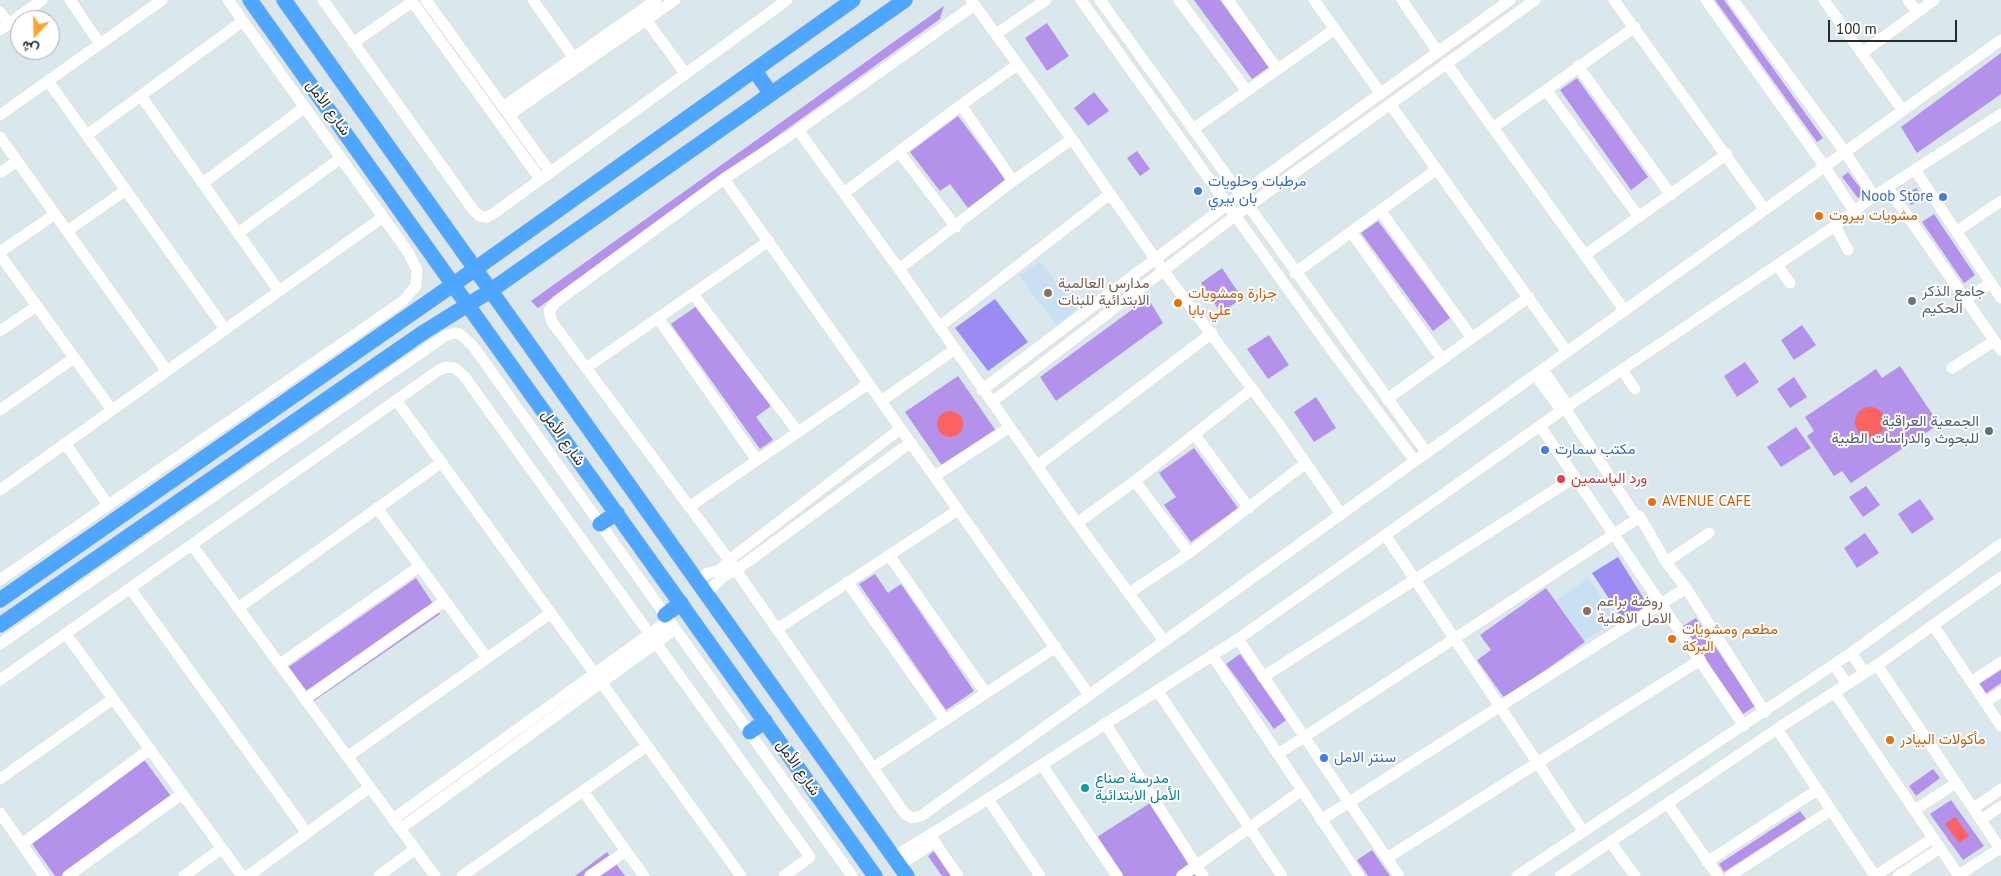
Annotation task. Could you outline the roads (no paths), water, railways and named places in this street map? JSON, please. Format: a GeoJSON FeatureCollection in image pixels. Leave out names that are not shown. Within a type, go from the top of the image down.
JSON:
{"type":"FeatureCollection","features":[{"type":"Feature","properties":{"kind":"main road","name":"شارع الأمل"},"geometry":{"type":"LineString","coordinates":[[250,0],[875,876]]}},
{"type":"Feature","properties":{"kind":"main road","name":"شارع الأمل"},"geometry":{"type":"LineString","coordinates":[[284,0],[490,291],[707,583],[828,764],[900,866]]}},
{"type":"Feature","properties":{"kind":"main road"},"geometry":{"type":"LineString","coordinates":[[0,600],[454,284],[853,0]]}},
{"type":"Feature","properties":{"kind":"main road"},"geometry":{"type":"LineString","coordinates":[[0,625],[424,332],[490,291],[905,0]]}},
{"type":"Feature","properties":{"kind":"main road"},"geometry":{"type":"LineString","coordinates":[[755,71],[771,94]]}},
{"type":"Feature","properties":{"kind":"main road"},"geometry":{"type":"LineString","coordinates":[[600,524],[617,513]]}},
{"type":"Feature","properties":{"kind":"main road"},"geometry":{"type":"LineString","coordinates":[[670,621],[681,603]]}},
{"type":"Feature","properties":{"kind":"main road"},"geometry":{"type":"LineString","coordinates":[[750,732],[765,721]]}},
{"type":"Feature","properties":{"kind":"main road"},"geometry":{"type":"LineString","coordinates":[[806,778],[828,764]]}},
{"type":"Feature","properties":{"kind":"street"},"geometry":{"type":"LineString","coordinates":[[0,12],[4,27],[42,0]]}},
{"type":"Feature","properties":{"kind":"street"},"geometry":{"type":"LineString","coordinates":[[70,0],[100,44]]}},
{"type":"Feature","properties":{"kind":"street"},"geometry":{"type":"LineString","coordinates":[[0,115],[162,0]]}},
{"type":"Feature","properties":{"kind":"street"},"geometry":{"type":"LineString","coordinates":[[0,580],[390,310],[412,292],[417,279],[414,262],[228,0]]}},
{"type":"Feature","properties":{"kind":"street"},"geometry":{"type":"LineString","coordinates":[[322,0],[474,211],[480,216],[487,217],[787,0]]}},
{"type":"Feature","properties":{"kind":"street"},"geometry":{"type":"LineString","coordinates":[[426,0],[550,172]]}},
{"type":"Feature","properties":{"kind":"street"},"geometry":{"type":"LineString","coordinates":[[533,0],[574,58]]}},
{"type":"Feature","properties":{"kind":"street"},"geometry":{"type":"LineString","coordinates":[[506,111],[574,58],[656,0]]}},
{"type":"Feature","properties":{"kind":"street"},"geometry":{"type":"LineString","coordinates":[[506,111],[646,21],[675,0]]}},
{"type":"Feature","properties":{"kind":"street"},"geometry":{"type":"LineString","coordinates":[[996,34],[1046,0]]}},
{"type":"Feature","properties":{"kind":"street"},"geometry":{"type":"LineString","coordinates":[[1081,0],[1336,356],[1415,461]]}},
{"type":"Feature","properties":{"kind":"street"},"geometry":{"type":"LineString","coordinates":[[1179,0],[1247,91]]}},
{"type":"Feature","properties":{"kind":"street"},"geometry":{"type":"LineString","coordinates":[[1228,0],[1277,70]]}},
{"type":"Feature","properties":{"kind":"street"},"geometry":{"type":"LineString","coordinates":[[1314,0],[1381,94]]}},
{"type":"Feature","properties":{"kind":"street"},"geometry":{"type":"LineString","coordinates":[[1402,0],[1438,52]]}},
{"type":"Feature","properties":{"kind":"street"},"geometry":{"type":"LineString","coordinates":[[982,390],[1240,195],[1510,0]]}},
{"type":"Feature","properties":{"kind":"street"},"geometry":{"type":"LineString","coordinates":[[992,402],[1248,206],[1535,0]]}},
{"type":"Feature","properties":{"kind":"street"},"geometry":{"type":"LineString","coordinates":[[1614,0],[1727,154],[1765,210]]}},
{"type":"Feature","properties":{"kind":"street"},"geometry":{"type":"LineString","coordinates":[[1706,0],[1825,167],[1854,211]]}},
{"type":"Feature","properties":{"kind":"street"},"geometry":{"type":"LineString","coordinates":[[1733,0],[1845,152],[1874,196]]}},
{"type":"Feature","properties":{"kind":"street"},"geometry":{"type":"LineString","coordinates":[[1824,0],[1903,111]]}},
{"type":"Feature","properties":{"kind":"street"},"geometry":{"type":"LineString","coordinates":[[1908,0],[1917,12]]}},
{"type":"Feature","properties":{"kind":"street"},"geometry":{"type":"LineString","coordinates":[[1862,53],[1934,0]]}},
{"type":"Feature","properties":{"kind":"street"},"geometry":{"type":"LineString","coordinates":[[353,43],[411,1],[540,179]]}},
{"type":"Feature","properties":{"kind":"street"},"geometry":{"type":"LineString","coordinates":[[1103,1],[1426,453]]}},
{"type":"Feature","properties":{"kind":"street"},"geometry":{"type":"LineString","coordinates":[[1341,514],[1212,333],[1163,270],[1072,139],[971,2],[798,130],[724,179],[552,306],[549,311],[552,322],[729,560],[905,814],[908,817],[916,818],[1625,311],[2001,40]]}},
{"type":"Feature","properties":{"kind":"street"},"geometry":{"type":"LineString","coordinates":[[87,134],[243,21]]}},
{"type":"Feature","properties":{"kind":"street"},"geometry":{"type":"LineString","coordinates":[[646,21],[685,73]]}},
{"type":"Feature","properties":{"kind":"street"},"geometry":{"type":"LineString","coordinates":[[1494,127],[1635,27]]}},
{"type":"Feature","properties":{"kind":"street"},"geometry":{"type":"LineString","coordinates":[[1193,129],[1335,29]]}},
{"type":"Feature","properties":{"kind":"street"},"geometry":{"type":"LineString","coordinates":[[1447,64],[1625,311]]}},
{"type":"Feature","properties":{"kind":"street"},"geometry":{"type":"LineString","coordinates":[[844,193],[960,105],[1018,65]]}},
{"type":"Feature","properties":{"kind":"street"},"geometry":{"type":"LineString","coordinates":[[1578,66],[1671,194]]}},
{"type":"Feature","properties":{"kind":"street"},"geometry":{"type":"LineString","coordinates":[[48,82],[225,329]]}},
{"type":"Feature","properties":{"kind":"street"},"geometry":{"type":"LineString","coordinates":[[1546,90],[1639,217]]}},
{"type":"Feature","properties":{"kind":"street"},"geometry":{"type":"LineString","coordinates":[[141,96],[279,291]]}},
{"type":"Feature","properties":{"kind":"street"},"geometry":{"type":"LineString","coordinates":[[1390,104],[1567,352]]}},
{"type":"Feature","properties":{"kind":"street"},"geometry":{"type":"LineString","coordinates":[[960,105],[1013,181]]}},
{"type":"Feature","properties":{"kind":"street"},"geometry":{"type":"LineString","coordinates":[[203,183],[305,108]]}},
{"type":"Feature","properties":{"kind":"street"},"geometry":{"type":"LineString","coordinates":[[900,866],[932,838],[988,799],[1238,639],[1565,408],[1835,226],[1874,196],[2001,114]]}},
{"type":"Feature","properties":{"kind":"street"},"geometry":{"type":"LineString","coordinates":[[798,130],[899,269],[1077,523],[1164,641]]}},
{"type":"Feature","properties":{"kind":"street"},"geometry":{"type":"LineString","coordinates":[[0,137],[167,371]]}},
{"type":"Feature","properties":{"kind":"street"},"geometry":{"type":"LineString","coordinates":[[899,269],[956,227],[1013,181],[1072,139]]}},
{"type":"Feature","properties":{"kind":"street"},"geometry":{"type":"LineString","coordinates":[[899,152],[956,227]]}},
{"type":"Feature","properties":{"kind":"street"},"geometry":{"type":"LineString","coordinates":[[1585,255],[1727,154]]}},
{"type":"Feature","properties":{"kind":"street"},"geometry":{"type":"LineString","coordinates":[[238,233],[341,158]]}},
{"type":"Feature","properties":{"kind":"street"},"geometry":{"type":"LineString","coordinates":[[0,173],[17,161]]}},
{"type":"Feature","properties":{"kind":"street"},"geometry":{"type":"LineString","coordinates":[[1295,272],[1437,169]]}},
{"type":"Feature","properties":{"kind":"street"},"geometry":{"type":"LineString","coordinates":[[1915,170],[1997,288],[1966,299]]}},
{"type":"Feature","properties":{"kind":"street"},"geometry":{"type":"LineString","coordinates":[[724,179],[1089,695]]}},
{"type":"Feature","properties":{"kind":"street"},"geometry":{"type":"LineString","coordinates":[[1888,188],[1998,345],[1952,368]]}},
{"type":"Feature","properties":{"kind":"street"},"geometry":{"type":"LineString","coordinates":[[67,231],[126,190]]}},
{"type":"Feature","properties":{"kind":"street"},"geometry":{"type":"LineString","coordinates":[[939,327],[1110,194]]}},
{"type":"Feature","properties":{"kind":"street"},"geometry":{"type":"LineString","coordinates":[[1957,231],[2001,201]]}},
{"type":"Feature","properties":{"kind":"street"},"geometry":{"type":"LineString","coordinates":[[1380,210],[1472,338]]}},
{"type":"Feature","properties":{"kind":"street"},"geometry":{"type":"LineString","coordinates":[[55,214],[0,254],[112,410]]}},
{"type":"Feature","properties":{"kind":"street"},"geometry":{"type":"LineString","coordinates":[[0,490],[383,217]]}},
{"type":"Feature","properties":{"kind":"street"},"geometry":{"type":"LineString","coordinates":[[1835,226],[1848,250]]}},
{"type":"Feature","properties":{"kind":"street"},"geometry":{"type":"LineString","coordinates":[[1351,232],[1442,359]]}},
{"type":"Feature","properties":{"kind":"street"},"geometry":{"type":"LineString","coordinates":[[586,368],[769,241]]}},
{"type":"Feature","properties":{"kind":"street"},"geometry":{"type":"LineString","coordinates":[[1777,265],[1790,283]]}},
{"type":"Feature","properties":{"kind":"street"},"geometry":{"type":"LineString","coordinates":[[693,294],[798,432]]}},
{"type":"Feature","properties":{"kind":"street"},"geometry":{"type":"LineString","coordinates":[[1387,399],[1529,297]]}},
{"type":"Feature","properties":{"kind":"street"},"geometry":{"type":"LineString","coordinates":[[0,331],[37,306]]}},
{"type":"Feature","properties":{"kind":"street"},"geometry":{"type":"LineString","coordinates":[[658,318],[756,459]]}},
{"type":"Feature","properties":{"kind":"street"},"geometry":{"type":"LineString","coordinates":[[0,644],[445,336],[455,333],[460,334],[473,346],[852,876]]}},
{"type":"Feature","properties":{"kind":"street"},"geometry":{"type":"LineString","coordinates":[[1037,466],[1212,333]]}},
{"type":"Feature","properties":{"kind":"street"},"geometry":{"type":"LineString","coordinates":[[881,401],[954,350]]}},
{"type":"Feature","properties":{"kind":"street"},"geometry":{"type":"LineString","coordinates":[[0,410],[74,358]]}},
{"type":"Feature","properties":{"kind":"street"},"geometry":{"type":"LineString","coordinates":[[0,680],[396,400],[443,368],[455,368],[462,373],[810,857],[784,876]]}},
{"type":"Feature","properties":{"kind":"street"},"geometry":{"type":"LineString","coordinates":[[1622,370],[1635,389]]}},
{"type":"Feature","properties":{"kind":"street"},"geometry":{"type":"LineString","coordinates":[[1539,372],[1565,408],[1634,514],[1640,517],[1666,562],[1686,588],[1765,712]]}},
{"type":"Feature","properties":{"kind":"street"},"geometry":{"type":"LineString","coordinates":[[689,507],[756,459],[868,384]]}},
{"type":"Feature","properties":{"kind":"street"},"geometry":{"type":"LineString","coordinates":[[1077,523],[1135,481],[1252,389]]}},
{"type":"Feature","properties":{"kind":"street"},"geometry":{"type":"LineString","coordinates":[[396,400],[741,876]]}},
{"type":"Feature","properties":{"kind":"street"},"geometry":{"type":"LineString","coordinates":[[1540,426],[1744,726]]}},
{"type":"Feature","properties":{"kind":"street"},"geometry":{"type":"LineString","coordinates":[[935,476],[1010,427]]}},
{"type":"Feature","properties":{"kind":"street"},"geometry":{"type":"LineString","coordinates":[[707,583],[729,560],[900,428]]}},
{"type":"Feature","properties":{"kind":"street"},"geometry":{"type":"LineString","coordinates":[[1195,435],[1249,508]]}},
{"type":"Feature","properties":{"kind":"street"},"geometry":{"type":"LineString","coordinates":[[65,443],[108,505]]}},
{"type":"Feature","properties":{"kind":"street"},"geometry":{"type":"LineString","coordinates":[[707,583],[736,571],[910,443]]}},
{"type":"Feature","properties":{"kind":"street"},"geometry":{"type":"LineString","coordinates":[[238,608],[442,462]]}},
{"type":"Feature","properties":{"kind":"street"},"geometry":{"type":"LineString","coordinates":[[1129,593],[1189,553],[1306,463]]}},
{"type":"Feature","properties":{"kind":"street"},"geometry":{"type":"LineString","coordinates":[[1264,677],[1575,477]]}},
{"type":"Feature","properties":{"kind":"street"},"geometry":{"type":"LineString","coordinates":[[1135,481],[1189,553]]}},
{"type":"Feature","properties":{"kind":"street"},"geometry":{"type":"LineString","coordinates":[[377,508],[487,658]]}},
{"type":"Feature","properties":{"kind":"street"},"geometry":{"type":"LineString","coordinates":[[777,629],[958,510]]}},
{"type":"Feature","properties":{"kind":"street"},"geometry":{"type":"LineString","coordinates":[[1278,754],[1640,517]]}},
{"type":"Feature","properties":{"kind":"street"},"geometry":{"type":"LineString","coordinates":[[1666,562],[1709,533]]}},
{"type":"Feature","properties":{"kind":"street"},"geometry":{"type":"LineString","coordinates":[[1386,536],[1583,831]]}},
{"type":"Feature","properties":{"kind":"street"},"geometry":{"type":"LineString","coordinates":[[1517,876],[1834,665],[2001,544]]}},
{"type":"Feature","properties":{"kind":"street"},"geometry":{"type":"LineString","coordinates":[[192,545],[435,876]]}},
{"type":"Feature","properties":{"kind":"street"},"geometry":{"type":"LineString","coordinates":[[889,555],[985,692]]}},
{"type":"Feature","properties":{"kind":"street"},"geometry":{"type":"LineString","coordinates":[[280,664],[420,566]]}},
{"type":"Feature","properties":{"kind":"street"},"geometry":{"type":"LineString","coordinates":[[1560,876],[1778,729],[1877,665],[2001,577]]}},
{"type":"Feature","properties":{"kind":"street"},"geometry":{"type":"LineString","coordinates":[[847,582],[944,719]]}},
{"type":"Feature","properties":{"kind":"street"},"geometry":{"type":"LineString","coordinates":[[130,588],[307,833]]}},
{"type":"Feature","properties":{"kind":"street"},"geometry":{"type":"LineString","coordinates":[[1322,820],[1686,588]]}},
{"type":"Feature","properties":{"kind":"street"},"geometry":{"type":"LineString","coordinates":[[305,699],[445,601]]}},
{"type":"Feature","properties":{"kind":"street"},"geometry":{"type":"LineString","coordinates":[[347,757],[551,613]]}},
{"type":"Feature","properties":{"kind":"street"},"geometry":{"type":"LineString","coordinates":[[397,824],[653,639],[670,621]]}},
{"type":"Feature","properties":{"kind":"street"},"geometry":{"type":"LineString","coordinates":[[1933,625],[2001,726]]}},
{"type":"Feature","properties":{"kind":"street"},"geometry":{"type":"LineString","coordinates":[[66,634],[242,876]]}},
{"type":"Feature","properties":{"kind":"street"},"geometry":{"type":"LineString","coordinates":[[1238,639],[1399,876]]}},
{"type":"Feature","properties":{"kind":"street"},"geometry":{"type":"LineString","coordinates":[[874,767],[944,719],[1056,647]]}},
{"type":"Feature","properties":{"kind":"street"},"geometry":{"type":"LineString","coordinates":[[1851,653],[1865,673]]}},
{"type":"Feature","properties":{"kind":"street"},"geometry":{"type":"LineString","coordinates":[[1212,655],[1359,876]]}},
{"type":"Feature","properties":{"kind":"street"},"geometry":{"type":"LineString","coordinates":[[1387,858],[1700,660]]}},
{"type":"Feature","properties":{"kind":"street"},"geometry":{"type":"LineString","coordinates":[[1971,682],[2001,662]]}},
{"type":"Feature","properties":{"kind":"street"},"geometry":{"type":"LineString","coordinates":[[1834,665],[1848,684]]}},
{"type":"Feature","properties":{"kind":"street"},"geometry":{"type":"LineString","coordinates":[[1835,693],[1959,876],[2000,849],[1877,665]]}},
{"type":"Feature","properties":{"kind":"street"},"geometry":{"type":"LineString","coordinates":[[1157,690],[1282,876]]}},
{"type":"Feature","properties":{"kind":"street"},"geometry":{"type":"LineString","coordinates":[[1986,702],[2001,692]]}},
{"type":"Feature","properties":{"kind":"street"},"geometry":{"type":"LineString","coordinates":[[0,779],[113,699]]}},
{"type":"Feature","properties":{"kind":"street"},"geometry":{"type":"LineString","coordinates":[[1105,723],[1203,876]]}},
{"type":"Feature","properties":{"kind":"street"},"geometry":{"type":"LineString","coordinates":[[1778,729],[1875,876],[1933,838]]}},
{"type":"Feature","properties":{"kind":"street"},"geometry":{"type":"LineString","coordinates":[[462,876],[647,746]]}},
{"type":"Feature","properties":{"kind":"street"},"geometry":{"type":"LineString","coordinates":[[22,844],[150,749]]}},
{"type":"Feature","properties":{"kind":"street"},"geometry":{"type":"LineString","coordinates":[[1042,765],[1117,876]]}},
{"type":"Feature","properties":{"kind":"street"},"geometry":{"type":"LineString","coordinates":[[1915,810],[1956,783]]}},
{"type":"Feature","properties":{"kind":"street"},"geometry":{"type":"LineString","coordinates":[[248,876],[370,787]]}},
{"type":"Feature","properties":{"kind":"street"},"geometry":{"type":"LineString","coordinates":[[1974,808],[2001,789]]}},
{"type":"Feature","properties":{"kind":"street"},"geometry":{"type":"LineString","coordinates":[[1182,876],[1302,790]]}},
{"type":"Feature","properties":{"kind":"street"},"geometry":{"type":"LineString","coordinates":[[1708,862],[1817,790]]}},
{"type":"Feature","properties":{"kind":"street"},"geometry":{"type":"LineString","coordinates":[[583,791],[644,876]]}},
{"type":"Feature","properties":{"kind":"street"},"geometry":{"type":"LineString","coordinates":[[68,876],[182,794]]}},
{"type":"Feature","properties":{"kind":"street"},"geometry":{"type":"LineString","coordinates":[[988,799],[1040,876]]}},
{"type":"Feature","properties":{"kind":"street"},"geometry":{"type":"LineString","coordinates":[[1668,804],[1718,876]]}},
{"type":"Feature","properties":{"kind":"street"},"geometry":{"type":"LineString","coordinates":[[1981,820],[2001,806]]}},
{"type":"Feature","properties":{"kind":"street"},"geometry":{"type":"LineString","coordinates":[[1730,876],[1831,810]]}},
{"type":"Feature","properties":{"kind":"street"},"geometry":{"type":"LineString","coordinates":[[0,813],[44,876]]}},
{"type":"Feature","properties":{"kind":"street"},"geometry":{"type":"LineString","coordinates":[[932,838],[958,876]]}},
{"type":"Feature","properties":{"kind":"street"},"geometry":{"type":"LineString","coordinates":[[1611,842],[1634,876]]}},
{"type":"Feature","properties":{"kind":"street"},"geometry":{"type":"LineString","coordinates":[[184,876],[222,848]]}},
{"type":"Feature","properties":{"kind":"street"},"geometry":{"type":"LineString","coordinates":[[1898,876],[1940,848]]}},
{"type":"Feature","properties":{"kind":"street"},"geometry":{"type":"LineString","coordinates":[[379,876],[415,849]]}},
{"type":"Feature","properties":{"kind":"street"},"geometry":{"type":"LineString","coordinates":[[590,876],[626,851]]}},
{"type":"Feature","properties":{"kind":"place","name":"مرطبات وحلويات بان بيري"},"geometry":{"type":"Point","coordinates":[1198,191]}},
{"type":"Feature","properties":{"kind":"place","name":"Noob Store"},"geometry":{"type":"Point","coordinates":[1943,197]}},
{"type":"Feature","properties":{"kind":"place","name":"مشويات بيروت"},"geometry":{"type":"Point","coordinates":[1819,216]}},
{"type":"Feature","properties":{"kind":"place","name":"مدارس العالمية الابتدائية للبنات"},"geometry":{"type":"Point","coordinates":[1048,293]}},
{"type":"Feature","properties":{"kind":"place","name":"جامع الذكر الحكيم"},"geometry":{"type":"Point","coordinates":[1912,301]}},
{"type":"Feature","properties":{"kind":"place","name":"جزارة ومشويات علي بابا"},"geometry":{"type":"Point","coordinates":[1178,303]}},
{"type":"Feature","properties":{"kind":"place","name":"الجمعية العراقية للبحوث والدراسات الطبية"},"geometry":{"type":"Point","coordinates":[1989,431]}},
{"type":"Feature","properties":{"kind":"place","name":"مكتب سمارت"},"geometry":{"type":"Point","coordinates":[1545,450]}},
{"type":"Feature","properties":{"kind":"place","name":"ورد الياسمين"},"geometry":{"type":"Point","coordinates":[1561,479]}},
{"type":"Feature","properties":{"kind":"place","name":"AVENUE CAFE"},"geometry":{"type":"Point","coordinates":[1652,502]}},
{"type":"Feature","properties":{"kind":"place","name":"روضة براعم الامل الاهلية"},"geometry":{"type":"Point","coordinates":[1587,611]}},
{"type":"Feature","properties":{"kind":"place","name":"مطعم ومشويات البركة"},"geometry":{"type":"Point","coordinates":[1672,639]}},
{"type":"Feature","properties":{"kind":"place","name":"مأكولات البيادر"},"geometry":{"type":"Point","coordinates":[1890,740]}},
{"type":"Feature","properties":{"kind":"place","name":"سنتر الامل"},"geometry":{"type":"Point","coordinates":[1324,758]}},
{"type":"Feature","properties":{"kind":"place","name":"مدرسة صناع الأمل الابتدائية"},"geometry":{"type":"Point","coordinates":[1085,788]}}]}
